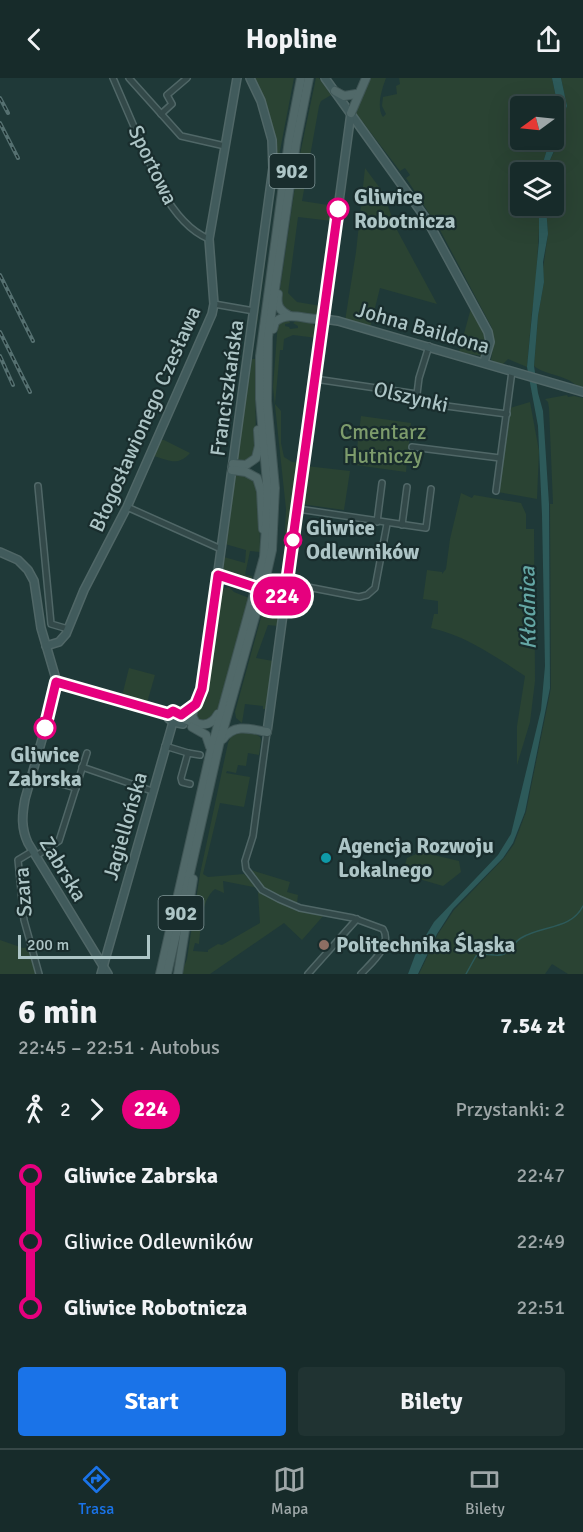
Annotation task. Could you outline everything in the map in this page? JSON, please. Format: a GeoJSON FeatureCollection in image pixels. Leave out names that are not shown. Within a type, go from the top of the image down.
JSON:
{"type":"FeatureCollection","features":[{"type":"Feature","properties":{"kind":"main road","name":"902"},"geometry":{"type":"LineString","coordinates":[[167,974],[227,703],[259,581],[264,551],[268,496],[259,370],[292,123],[301,78]]}},
{"type":"Feature","properties":{"kind":"main road","name":"902"},"geometry":{"type":"LineString","coordinates":[[159,974],[210,754],[265,581],[274,533],[275,488],[267,401],[267,358],[270,320],[296,143],[309,78]]}},
{"type":"Feature","properties":{"kind":"main road"},"geometry":{"type":"LineString","coordinates":[[351,113],[366,78]]}},
{"type":"Feature","properties":{"kind":"main road"},"geometry":{"type":"LineString","coordinates":[[335,91],[344,96],[359,91]]}},
{"type":"Feature","properties":{"kind":"main road"},"geometry":{"type":"LineString","coordinates":[[278,264],[277,302],[279,309],[290,316]]}},
{"type":"Feature","properties":{"kind":"main road"},"geometry":{"type":"LineString","coordinates":[[267,358],[275,322],[279,318],[290,316],[324,319]]}},
{"type":"Feature","properties":{"kind":"main road"},"geometry":{"type":"LineString","coordinates":[[232,467],[250,463],[258,453],[257,419],[260,399]]}},
{"type":"Feature","properties":{"kind":"main road"},"geometry":{"type":"LineString","coordinates":[[232,467],[253,474],[260,484],[264,551]]}},
{"type":"Feature","properties":{"kind":"main road"},"geometry":{"type":"LineString","coordinates":[[183,719],[204,725],[211,723],[227,703]]}},
{"type":"Feature","properties":{"kind":"main road"},"geometry":{"type":"LineString","coordinates":[[227,703],[233,720],[240,728]]}},
{"type":"Feature","properties":{"kind":"main road"},"geometry":{"type":"LineString","coordinates":[[195,707],[192,716],[197,724]]}},
{"type":"Feature","properties":{"kind":"main road"},"geometry":{"type":"LineString","coordinates":[[183,719],[207,735],[210,741],[210,754]]}},
{"type":"Feature","properties":{"kind":"main road"},"geometry":{"type":"LineString","coordinates":[[219,745],[228,733],[240,728],[267,732]]}},
{"type":"Feature","properties":{"kind":"main road"},"geometry":{"type":"LineString","coordinates":[[178,974],[191,896],[195,851]]}},
{"type":"Feature","properties":{"kind":"street","name":"Sportowa"},"geometry":{"type":"LineString","coordinates":[[113,78],[170,206],[200,235],[209,239]]}},
{"type":"Feature","properties":{"kind":"street","name":"Sportowa"},"geometry":{"type":"LineString","coordinates":[[129,78],[161,114],[172,104],[167,95],[187,78]]}},
{"type":"Feature","properties":{"kind":"street","name":"Błogosławionego Czesława"},"geometry":{"type":"LineString","coordinates":[[46,646],[60,642],[68,629],[84,590],[127,507],[212,314],[214,304],[209,239],[237,78]]}},
{"type":"Feature","properties":{"kind":"street","name":"Franciszkańska"},"geometry":{"type":"LineString","coordinates":[[183,719],[195,707],[203,685],[274,152],[263,108],[250,78]]}},
{"type":"Feature","properties":{"kind":"street"},"geometry":{"type":"LineString","coordinates":[[325,78],[427,220],[488,332],[490,342],[484,362]]}},
{"type":"Feature","properties":{"kind":"street"},"geometry":{"type":"LineString","coordinates":[[351,113],[253,836],[245,861],[246,869],[267,894],[300,908],[357,919],[383,929],[386,937],[382,949],[361,974]]}},
{"type":"Feature","properties":{"kind":"street"},"geometry":{"type":"LineString","coordinates":[[161,114],[183,138],[225,146]]}},
{"type":"Feature","properties":{"kind":"street"},"geometry":{"type":"LineString","coordinates":[[348,136],[354,131],[365,132]]}},
{"type":"Feature","properties":{"kind":"street"},"geometry":{"type":"LineString","coordinates":[[214,304],[254,311]]}},
{"type":"Feature","properties":{"kind":"street","name":"Johna Baildona"},"geometry":{"type":"LineString","coordinates":[[324,319],[429,346],[581,392]]}},
{"type":"Feature","properties":{"kind":"street"},"geometry":{"type":"LineString","coordinates":[[417,394],[419,378],[429,346]]}},
{"type":"Feature","properties":{"kind":"street"},"geometry":{"type":"LineString","coordinates":[[496,491],[515,372]]}},
{"type":"Feature","properties":{"kind":"street","name":"Olszynki"},"geometry":{"type":"LineString","coordinates":[[315,379],[417,394],[416,402],[507,414]]}},
{"type":"Feature","properties":{"kind":"street"},"geometry":{"type":"LineString","coordinates":[[412,447],[500,458]]}},
{"type":"Feature","properties":{"kind":"street"},"geometry":{"type":"LineString","coordinates":[[377,522],[382,483]]}},
{"type":"Feature","properties":{"kind":"street"},"geometry":{"type":"LineString","coordinates":[[39,486],[51,624],[68,629]]}},
{"type":"Feature","properties":{"kind":"street"},"geometry":{"type":"LineString","coordinates":[[402,525],[407,487]]}},
{"type":"Feature","properties":{"kind":"street"},"geometry":{"type":"LineString","coordinates":[[298,509],[426,528],[431,489]]}},
{"type":"Feature","properties":{"kind":"street"},"geometry":{"type":"LineString","coordinates":[[127,507],[221,549]]}},
{"type":"Feature","properties":{"kind":"street"},"geometry":{"type":"LineString","coordinates":[[287,583],[358,597],[369,594],[376,585],[387,524]]}},
{"type":"Feature","properties":{"kind":"street","name":"Zabrska"},"geometry":{"type":"LineString","coordinates":[[0,552],[18,560],[32,578],[56,682],[55,694],[31,776],[22,822],[26,838],[102,970],[108,974]]}},
{"type":"Feature","properties":{"kind":"street"},"geometry":{"type":"LineString","coordinates":[[218,575],[285,597]]}},
{"type":"Feature","properties":{"kind":"street"},"geometry":{"type":"LineString","coordinates":[[56,682],[168,714],[173,711],[183,719]]}},
{"type":"Feature","properties":{"kind":"street"},"geometry":{"type":"LineString","coordinates":[[168,714],[168,718],[173,722],[183,719]]}},
{"type":"Feature","properties":{"kind":"street","name":"Jagiellońska"},"geometry":{"type":"LineString","coordinates":[[102,970],[173,722]]}},
{"type":"Feature","properties":{"kind":"street"},"geometry":{"type":"LineString","coordinates":[[165,746],[200,755]]}},
{"type":"Feature","properties":{"kind":"street"},"geometry":{"type":"LineString","coordinates":[[35,853],[59,841],[87,753]]}},
{"type":"Feature","properties":{"kind":"street"},"geometry":{"type":"LineString","coordinates":[[188,753],[181,778],[182,782],[190,784]]}},
{"type":"Feature","properties":{"kind":"street"},"geometry":{"type":"LineString","coordinates":[[82,767],[152,791]]}},
{"type":"Feature","properties":{"kind":"street"},"geometry":{"type":"LineString","coordinates":[[31,776],[76,788]]}},
{"type":"Feature","properties":{"kind":"street","name":"Szara"},"geometry":{"type":"LineString","coordinates":[[35,853],[18,860],[22,909],[39,974]]}},
{"type":"Feature","properties":{"kind":"street"},"geometry":{"type":"LineString","coordinates":[[308,974],[357,919]]}},
{"type":"Feature","properties":{"kind":"green space"},"geometry":{"type":"Polygon","coordinates":[[[253,78],[294,78],[278,161],[257,324],[254,324],[276,160],[269,118],[253,78]]]}},
{"type":"Feature","properties":{"kind":"green space"},"geometry":{"type":"Polygon","coordinates":[[[316,78],[319,78],[331,95],[321,101],[319,106],[302,201],[335,206],[332,221],[298,217],[288,293],[297,302],[321,306],[319,313],[301,315],[291,314],[284,310],[279,296],[299,159],[316,78]]]}},
{"type":"Feature","properties":{"kind":"green space"},"geometry":{"type":"Polygon","coordinates":[[[369,78],[386,78],[380,103],[383,117],[386,114],[382,106],[383,97],[397,94],[396,86],[400,84],[399,78],[552,78],[556,96],[510,96],[510,150],[547,150],[543,162],[510,162],[510,216],[540,216],[535,296],[527,367],[508,359],[502,365],[491,360],[492,328],[440,230],[406,178],[410,175],[405,168],[400,171],[355,112],[369,78]]]}},
{"type":"Feature","properties":{"kind":"green space"},"geometry":{"type":"Polygon","coordinates":[[[561,78],[583,78],[583,387],[534,366],[538,316],[544,282],[543,269],[548,234],[547,216],[564,216],[564,162],[550,162],[555,150],[564,150],[564,114],[567,106],[561,78]]]}},
{"type":"Feature","properties":{"kind":"green space"},"geometry":{"type":"Polygon","coordinates":[[[365,168],[382,191],[397,230],[437,304],[380,288],[370,328],[345,321],[356,252],[365,168]]]}},
{"type":"Feature","properties":{"kind":"green space"},"geometry":{"type":"Polygon","coordinates":[[[471,308],[487,341],[482,356],[459,352],[471,308]]]}},
{"type":"Feature","properties":{"kind":"green space"},"geometry":{"type":"Polygon","coordinates":[[[289,320],[290,323],[285,326],[290,329],[298,328],[293,323],[296,321],[312,323],[318,329],[317,338],[293,335],[284,339],[283,350],[280,350],[275,404],[281,411],[281,443],[284,457],[292,462],[301,463],[284,584],[279,589],[284,553],[286,509],[273,387],[278,322],[289,320]]]}},
{"type":"Feature","properties":{"kind":"green space"},"geometry":{"type":"Polygon","coordinates":[[[252,359],[255,359],[256,452],[254,457],[246,462],[238,459],[237,456],[252,359]]]}},
{"type":"Feature","properties":{"kind":"green space"},"geometry":{"type":"Polygon","coordinates":[[[567,395],[583,398],[583,974],[568,974],[552,964],[545,974],[419,974],[438,934],[454,910],[504,858],[514,844],[526,812],[551,688],[550,504],[553,504],[549,408],[545,399],[567,395]]]}},
{"type":"Feature","properties":{"kind":"green space"},"geometry":{"type":"Polygon","coordinates":[[[530,402],[539,451],[537,499],[498,492],[510,408],[530,402]]]}},
{"type":"Feature","properties":{"kind":"green space","name":"Cmentarz Hutniczy"},"geometry":{"type":"Polygon","coordinates":[[[361,416],[411,423],[406,472],[355,465],[361,416]]]}},
{"type":"Feature","properties":{"kind":"green space"},"geometry":{"type":"Polygon","coordinates":[[[160,440],[190,453],[177,461],[153,456],[160,440]]]}},
{"type":"Feature","properties":{"kind":"green space"},"geometry":{"type":"Polygon","coordinates":[[[306,466],[350,471],[344,510],[301,504],[306,466]]]}},
{"type":"Feature","properties":{"kind":"green space"},"geometry":{"type":"Polygon","coordinates":[[[237,474],[251,475],[259,485],[260,552],[250,551],[245,575],[252,576],[251,581],[241,580],[223,571],[224,557],[245,563],[246,550],[225,544],[233,482],[237,474]]]}},
{"type":"Feature","properties":{"kind":"green space"},"geometry":{"type":"Polygon","coordinates":[[[461,493],[472,498],[474,495],[521,503],[526,514],[526,529],[534,529],[535,681],[530,722],[517,765],[517,726],[525,676],[468,641],[431,628],[434,614],[438,614],[438,601],[423,599],[427,570],[442,572],[442,574],[446,569],[450,539],[461,493]]]}},
{"type":"Feature","properties":{"kind":"green space"},"geometry":{"type":"Polygon","coordinates":[[[229,587],[234,592],[249,598],[216,715],[213,719],[198,723],[194,714],[207,686],[211,670],[221,589],[229,587]]]}},
{"type":"Feature","properties":{"kind":"green space"},"geometry":{"type":"Polygon","coordinates":[[[265,603],[281,607],[278,626],[268,625],[256,658],[273,661],[267,709],[263,709],[263,706],[245,704],[242,723],[236,718],[235,712],[265,603]]]}},
{"type":"Feature","properties":{"kind":"green space"},"geometry":{"type":"Polygon","coordinates":[[[129,668],[155,675],[147,703],[122,696],[129,668]]]}},
{"type":"Feature","properties":{"kind":"green space"},"geometry":{"type":"Polygon","coordinates":[[[233,732],[254,733],[260,737],[259,755],[248,753],[246,766],[238,765],[236,773],[227,771],[226,773],[250,777],[244,807],[220,803],[203,874],[208,877],[244,874],[258,888],[223,881],[224,893],[215,889],[207,900],[202,914],[199,944],[195,943],[193,951],[208,952],[218,944],[222,945],[260,923],[258,892],[297,911],[324,915],[302,940],[284,923],[210,974],[181,974],[187,959],[200,874],[228,743],[233,732]]]}},
{"type":"Feature","properties":{"kind":"green space"},"geometry":{"type":"Polygon","coordinates":[[[421,852],[459,861],[461,872],[443,886],[402,874],[407,858],[421,852]]]}},
{"type":"Feature","properties":{"kind":"green space"},"geometry":{"type":"Polygon","coordinates":[[[251,870],[290,882],[287,892],[298,895],[297,903],[276,895],[266,888],[251,870]]]}},
{"type":"Feature","properties":{"kind":"green space"},"geometry":{"type":"Polygon","coordinates":[[[0,940],[23,948],[29,947],[36,974],[0,974],[0,940]]]}},
{"type":"Feature","properties":{"kind":"water"},"geometry":{"type":"Polygon","coordinates":[[[552,78],[561,78],[567,106],[564,114],[564,96],[556,96],[552,78]]]}},
{"type":"Feature","properties":{"kind":"water"},"geometry":{"type":"Polygon","coordinates":[[[547,150],[554,150],[550,162],[543,162],[547,150]]]}},
{"type":"Feature","properties":{"kind":"water"},"geometry":{"type":"Polygon","coordinates":[[[539,216],[547,216],[548,234],[543,262],[544,282],[538,316],[534,366],[543,411],[549,504],[550,688],[525,812],[513,843],[503,858],[453,909],[437,934],[418,974],[408,974],[417,950],[434,922],[498,855],[511,834],[541,710],[545,666],[542,515],[538,426],[527,367],[539,241],[539,216]]]}},
{"type":"Feature","properties":{"kind":"waterway"},"geometry":{"type":"LineString","coordinates":[[466,974],[476,956],[504,954],[521,938],[571,919],[583,906]]}},
{"type":"Feature","properties":{"kind":"railway"},"geometry":{"type":"LineString","coordinates":[[0,98],[8,113]]}},
{"type":"Feature","properties":{"kind":"railway"},"geometry":{"type":"LineString","coordinates":[[0,123],[18,158]]}},
{"type":"Feature","properties":{"kind":"railway"},"geometry":{"type":"LineString","coordinates":[[0,275],[33,341]]}},
{"type":"Feature","properties":{"kind":"railway"},"geometry":{"type":"LineString","coordinates":[[0,332],[30,392]]}},
{"type":"Feature","properties":{"kind":"railway"},"geometry":{"type":"LineString","coordinates":[[0,356],[13,385]]}},
{"type":"Feature","properties":{"kind":"bus line","name":"224"},"geometry":{"type":"LineString","coordinates":[[45,728],[55,694],[56,682],[168,714],[175,711],[181,715],[196,704],[202,689],[218,575],[285,597],[338,209]]}},
{"type":"Feature","properties":{"kind":"place","name":"Gliwice Robotnicza"},"geometry":{"type":"Point","coordinates":[338,209]}},
{"type":"Feature","properties":{"kind":"place","name":"Gliwice Odlewników"},"geometry":{"type":"Point","coordinates":[293,540]}},
{"type":"Feature","properties":{"kind":"place","name":"Gliwice Zabrska"},"geometry":{"type":"Point","coordinates":[45,728]}},
{"type":"Feature","properties":{"kind":"place","name":"Agencja Rozwoju Lokalnego"},"geometry":{"type":"Point","coordinates":[326,858]}},
{"type":"Feature","properties":{"kind":"place","name":"Politechnika Śląska"},"geometry":{"type":"Point","coordinates":[324,945]}},
{"type":"Feature","properties":{"kind":"water label","name":"Kłodnica"},"geometry":{"type":"Point","coordinates":[527,608]}}]}
